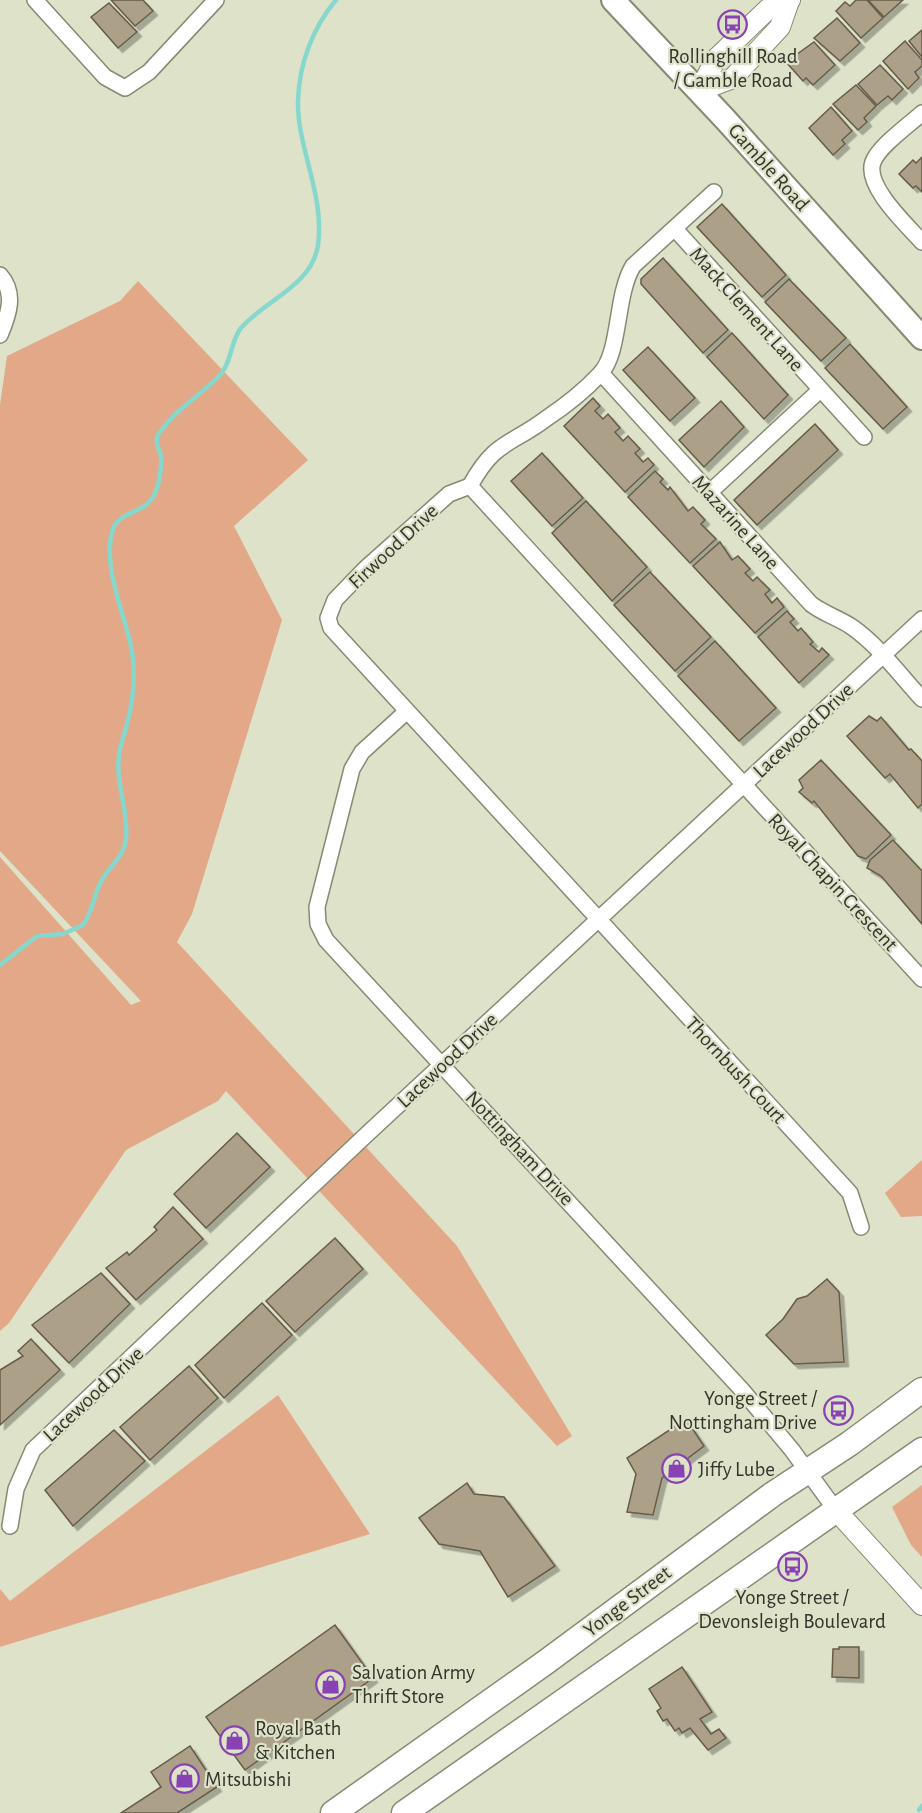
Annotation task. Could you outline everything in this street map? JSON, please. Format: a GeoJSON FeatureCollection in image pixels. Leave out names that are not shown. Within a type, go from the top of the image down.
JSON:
{"type":"FeatureCollection","features":[{"type":"Feature","properties":{"kind":"main road","name":"Gamble Road"},"geometry":{"type":"LineString","coordinates":[[613,0],[699,91],[922,338]]}},
{"type":"Feature","properties":{"kind":"main road","name":"Yonge Street"},"geometry":{"type":"LineString","coordinates":[[333,1813],[536,1669],[773,1494],[808,1472],[922,1390]]}},
{"type":"Feature","properties":{"kind":"main road","name":"Yonge Street"},"geometry":{"type":"LineString","coordinates":[[404,1813],[922,1450]]}},
{"type":"Feature","properties":{"kind":"street"},"geometry":{"type":"LineString","coordinates":[[34,0],[105,77],[125,88],[148,72],[216,0]]}},
{"type":"Feature","properties":{"kind":"street"},"geometry":{"type":"LineString","coordinates":[[699,91],[716,59],[768,9],[790,0]]}},
{"type":"Feature","properties":{"kind":"street"},"geometry":{"type":"LineString","coordinates":[[922,113],[886,146],[873,163],[874,183],[885,200],[922,242]]}},
{"type":"Feature","properties":{"kind":"street","name":"Mack Clement Lane"},"geometry":{"type":"LineString","coordinates":[[471,486],[482,465],[499,447],[547,419],[601,373],[613,345],[624,281],[633,266],[714,192]]}},
{"type":"Feature","properties":{"kind":"street","name":"Mack Clement Lane"},"geometry":{"type":"LineString","coordinates":[[675,229],[864,437]]}},
{"type":"Feature","properties":{"kind":"street"},"geometry":{"type":"LineString","coordinates":[[0,274],[9,284],[10,297],[8,316],[0,335]]}},
{"type":"Feature","properties":{"kind":"street","name":"Mazarine Lane"},"geometry":{"type":"LineString","coordinates":[[601,373],[811,604],[853,628],[882,656]]}},
{"type":"Feature","properties":{"kind":"street","name":"Mack Clement Lane"},"geometry":{"type":"LineString","coordinates":[[710,492],[820,390]]}},
{"type":"Feature","properties":{"kind":"street"},"geometry":{"type":"LineString","coordinates":[[471,486],[744,785]]}},
{"type":"Feature","properties":{"kind":"street","name":"Firwood Drive"},"geometry":{"type":"LineString","coordinates":[[471,486],[449,494],[366,568],[335,600],[328,618],[331,628],[406,712],[599,920]]}},
{"type":"Feature","properties":{"kind":"street","name":"Lacewood Drive"},"geometry":{"type":"LineString","coordinates":[[10,1526],[16,1488],[33,1450],[442,1065],[922,619]]}},
{"type":"Feature","properties":{"kind":"street"},"geometry":{"type":"LineString","coordinates":[[882,656],[922,699]]}},
{"type":"Feature","properties":{"kind":"street","name":"Nottingham Drive"},"geometry":{"type":"LineString","coordinates":[[406,712],[362,752],[352,769],[317,907],[318,924],[326,940],[728,1375],[808,1472],[835,1509]]}},
{"type":"Feature","properties":{"kind":"street","name":"Royal Chapin Crescent"},"geometry":{"type":"LineString","coordinates":[[744,785],[922,980]]}},
{"type":"Feature","properties":{"kind":"street","name":"Thornbush Court"},"geometry":{"type":"LineString","coordinates":[[599,920],[850,1193],[861,1227]]}},
{"type":"Feature","properties":{"kind":"street"},"geometry":{"type":"LineString","coordinates":[[835,1509],[922,1605]]}},
{"type":"Feature","properties":{"kind":"shaded area"},"geometry":{"type":"Polygon","coordinates":[[[138,281],[308,460],[234,526],[282,620],[192,914],[177,942],[457,1246],[572,1436],[557,1446],[226,1091],[218,1101],[126,1150],[9,1323],[0,1331],[0,857],[131,1005],[141,1001],[0,851],[0,405],[7,356],[120,301],[138,281]]]}},
{"type":"Feature","properties":{"kind":"shaded area"},"geometry":{"type":"Polygon","coordinates":[[[922,1160],[922,1216],[901,1217],[885,1193],[922,1160]]]}},
{"type":"Feature","properties":{"kind":"shaded area"},"geometry":{"type":"Polygon","coordinates":[[[278,1395],[370,1534],[0,1647],[0,1589],[10,1601],[278,1395]]]}},
{"type":"Feature","properties":{"kind":"shaded area"},"geometry":{"type":"Polygon","coordinates":[[[922,1485],[922,1557],[911,1545],[892,1507],[922,1485]]]}},
{"type":"Feature","properties":{"kind":"building"},"geometry":{"type":"Polygon","coordinates":[[[111,0],[143,0],[153,11],[135,26],[111,0]]]}},
{"type":"Feature","properties":{"kind":"building"},"geometry":{"type":"Polygon","coordinates":[[[856,0],[867,0],[883,18],[861,38],[836,11],[845,2],[850,6],[856,0]]]}},
{"type":"Feature","properties":{"kind":"building"},"geometry":{"type":"Polygon","coordinates":[[[868,0],[903,0],[884,17],[868,0]]]}},
{"type":"Feature","properties":{"kind":"building"},"geometry":{"type":"Polygon","coordinates":[[[109,3],[137,32],[118,48],[91,17],[109,3]]]}},
{"type":"Feature","properties":{"kind":"building"},"geometry":{"type":"Polygon","coordinates":[[[837,18],[860,43],[840,61],[814,38],[837,18]]]}},
{"type":"Feature","properties":{"kind":"building"},"geometry":{"type":"Polygon","coordinates":[[[922,30],[922,57],[909,41],[922,30]]]}},
{"type":"Feature","properties":{"kind":"building"},"geometry":{"type":"Polygon","coordinates":[[[905,41],[922,60],[922,66],[915,72],[919,78],[908,89],[883,61],[905,41]]]}},
{"type":"Feature","properties":{"kind":"building"},"geometry":{"type":"Polygon","coordinates":[[[814,42],[835,65],[813,85],[806,78],[803,81],[786,62],[814,42]]]}},
{"type":"Feature","properties":{"kind":"building"},"geometry":{"type":"Polygon","coordinates":[[[880,65],[903,89],[892,100],[888,96],[877,105],[858,84],[880,65]]]}},
{"type":"Feature","properties":{"kind":"building"},"geometry":{"type":"Polygon","coordinates":[[[856,85],[876,106],[864,118],[867,122],[858,130],[833,104],[856,85]]]}},
{"type":"Feature","properties":{"kind":"building"},"geometry":{"type":"Polygon","coordinates":[[[831,107],[852,131],[842,140],[845,144],[833,155],[809,128],[831,107]]]}},
{"type":"Feature","properties":{"kind":"building"},"geometry":{"type":"Polygon","coordinates":[[[922,157],[922,192],[916,186],[913,188],[899,174],[913,160],[916,163],[922,157]]]}},
{"type":"Feature","properties":{"kind":"building"},"geometry":{"type":"Polygon","coordinates":[[[722,204],[786,275],[762,297],[697,227],[722,204]]]}},
{"type":"Feature","properties":{"kind":"building"},"geometry":{"type":"Polygon","coordinates":[[[663,258],[728,330],[703,353],[641,284],[641,279],[663,258]]]}},
{"type":"Feature","properties":{"kind":"building"},"geometry":{"type":"Polygon","coordinates":[[[789,279],[846,338],[821,361],[765,302],[789,279]]]}},
{"type":"Feature","properties":{"kind":"building"},"geometry":{"type":"Polygon","coordinates":[[[732,333],[788,395],[764,419],[707,357],[732,333]]]}},
{"type":"Feature","properties":{"kind":"building"},"geometry":{"type":"Polygon","coordinates":[[[850,344],[907,407],[883,429],[825,368],[850,344]]]}},
{"type":"Feature","properties":{"kind":"building"},"geometry":{"type":"Polygon","coordinates":[[[648,347],[695,398],[670,421],[623,370],[648,347]]]}},
{"type":"Feature","properties":{"kind":"building"},"geometry":{"type":"Polygon","coordinates":[[[593,398],[600,406],[595,411],[603,419],[608,414],[620,428],[615,432],[623,441],[628,436],[640,449],[635,453],[643,462],[648,458],[654,465],[625,492],[564,426],[593,398]]]}},
{"type":"Feature","properties":{"kind":"building"},"geometry":{"type":"Polygon","coordinates":[[[721,401],[744,427],[704,467],[679,440],[721,401]]]}},
{"type":"Feature","properties":{"kind":"building"},"geometry":{"type":"Polygon","coordinates":[[[815,424],[838,450],[757,525],[734,500],[815,424]]]}},
{"type":"Feature","properties":{"kind":"building"},"geometry":{"type":"Polygon","coordinates":[[[542,453],[583,498],[552,526],[511,481],[542,453]]]}},
{"type":"Feature","properties":{"kind":"building"},"geometry":{"type":"Polygon","coordinates":[[[655,471],[663,479],[660,482],[668,490],[670,487],[688,511],[693,507],[705,520],[701,524],[716,539],[690,563],[628,497],[655,471]]]}},
{"type":"Feature","properties":{"kind":"building"},"geometry":{"type":"Polygon","coordinates":[[[586,501],[647,567],[612,601],[552,533],[586,501]]]}},
{"type":"Feature","properties":{"kind":"building"},"geometry":{"type":"Polygon","coordinates":[[[720,542],[732,560],[738,556],[750,569],[745,573],[753,581],[757,577],[770,590],[765,594],[772,603],[777,598],[784,607],[755,633],[693,566],[720,542]]]}},
{"type":"Feature","properties":{"kind":"building"},"geometry":{"type":"Polygon","coordinates":[[[650,572],[711,637],[675,671],[614,605],[650,572]]]}},
{"type":"Feature","properties":{"kind":"building"},"geometry":{"type":"Polygon","coordinates":[[[787,611],[794,619],[790,622],[798,631],[801,628],[813,642],[810,644],[819,652],[822,648],[829,655],[799,683],[758,637],[787,611]]]}},
{"type":"Feature","properties":{"kind":"building"},"geometry":{"type":"Polygon","coordinates":[[[715,641],[776,708],[739,741],[678,676],[715,641]]]}},
{"type":"Feature","properties":{"kind":"building"},"geometry":{"type":"Polygon","coordinates":[[[869,716],[877,721],[881,717],[909,750],[911,749],[922,761],[922,804],[918,808],[890,774],[885,778],[847,736],[869,716]]]}},
{"type":"Feature","properties":{"kind":"building"},"geometry":{"type":"Polygon","coordinates":[[[821,760],[891,835],[866,859],[858,856],[814,801],[812,803],[799,792],[803,788],[799,780],[821,760]]]}},
{"type":"Feature","properties":{"kind":"building"},"geometry":{"type":"Polygon","coordinates":[[[893,840],[922,871],[922,924],[881,876],[867,868],[870,860],[893,840]]]}},
{"type":"Feature","properties":{"kind":"building"},"geometry":{"type":"Polygon","coordinates":[[[237,1133],[270,1167],[206,1228],[174,1194],[237,1133]]]}},
{"type":"Feature","properties":{"kind":"building"},"geometry":{"type":"Polygon","coordinates":[[[173,1207],[203,1239],[136,1300],[106,1268],[127,1252],[129,1255],[157,1230],[154,1227],[173,1207]]]}},
{"type":"Feature","properties":{"kind":"building"},"geometry":{"type":"Polygon","coordinates":[[[335,1238],[363,1269],[295,1332],[266,1301],[335,1238]]]}},
{"type":"Feature","properties":{"kind":"building"},"geometry":{"type":"Polygon","coordinates":[[[101,1273],[130,1304],[69,1363],[32,1325],[101,1273]]]}},
{"type":"Feature","properties":{"kind":"building"},"geometry":{"type":"Polygon","coordinates":[[[827,1279],[839,1292],[844,1362],[794,1364],[766,1335],[783,1319],[797,1299],[807,1296],[827,1279]]]}},
{"type":"Feature","properties":{"kind":"building"},"geometry":{"type":"Polygon","coordinates":[[[262,1303],[292,1335],[224,1398],[195,1365],[262,1303]]]}},
{"type":"Feature","properties":{"kind":"building"},"geometry":{"type":"Polygon","coordinates":[[[31,1339],[60,1370],[0,1425],[0,1370],[23,1356],[18,1351],[31,1339]]]}},
{"type":"Feature","properties":{"kind":"building"},"geometry":{"type":"Polygon","coordinates":[[[189,1366],[218,1398],[150,1460],[120,1427],[189,1366]]]}},
{"type":"Feature","properties":{"kind":"building"},"geometry":{"type":"Polygon","coordinates":[[[686,1419],[704,1446],[662,1478],[653,1515],[627,1512],[636,1474],[627,1458],[686,1419]]]}},
{"type":"Feature","properties":{"kind":"building"},"geometry":{"type":"Polygon","coordinates":[[[114,1430],[145,1461],[73,1526],[45,1490],[114,1430]]]}},
{"type":"Feature","properties":{"kind":"building"},"geometry":{"type":"Polygon","coordinates":[[[467,1483],[474,1494],[504,1497],[555,1566],[508,1597],[480,1551],[439,1544],[419,1518],[467,1483]]]}},
{"type":"Feature","properties":{"kind":"building"},"geometry":{"type":"Polygon","coordinates":[[[335,1625],[373,1678],[245,1770],[206,1717],[335,1625]]]}},
{"type":"Feature","properties":{"kind":"building"},"geometry":{"type":"Polygon","coordinates":[[[839,1647],[859,1647],[859,1678],[832,1677],[833,1649],[839,1649],[839,1647]]]}},
{"type":"Feature","properties":{"kind":"building"},"geometry":{"type":"Polygon","coordinates":[[[682,1667],[712,1712],[700,1719],[711,1734],[719,1729],[726,1738],[708,1750],[690,1728],[682,1733],[679,1728],[675,1731],[667,1719],[663,1721],[657,1711],[661,1708],[649,1689],[682,1667]]]}},
{"type":"Feature","properties":{"kind":"building","name":"Mitsubishi"},"geometry":{"type":"Polygon","coordinates":[[[190,1746],[217,1787],[177,1813],[121,1813],[161,1787],[151,1772],[190,1746]]]}},
{"type":"Feature","properties":{"kind":"waterway"},"geometry":{"type":"LineString","coordinates":[[0,965],[37,936],[63,934],[83,925],[100,884],[118,859],[125,844],[126,817],[118,765],[131,704],[134,672],[130,641],[111,571],[110,542],[113,529],[121,519],[149,502],[155,493],[161,466],[157,441],[160,432],[173,416],[224,370],[241,328],[297,282],[314,259],[318,245],[318,208],[299,119],[299,87],[304,60],[314,34],[336,0]]}},
{"type":"Feature","properties":{"kind":"waterway"},"geometry":{"type":"LineString","coordinates":[[919,1810],[922,1806]]}},
{"type":"Feature","properties":{"kind":"place","name":"Rollinghill Road / Gamble Road"},"geometry":{"type":"Point","coordinates":[733,25]}},
{"type":"Feature","properties":{"kind":"place","name":"Yonge Street / Nottingham Drive"},"geometry":{"type":"Point","coordinates":[838,1410]}},
{"type":"Feature","properties":{"kind":"place","name":"Jiffy Lube"},"geometry":{"type":"Point","coordinates":[677,1469]}},
{"type":"Feature","properties":{"kind":"place","name":"Yonge Street / Devonsleigh Boulevard"},"geometry":{"type":"Point","coordinates":[792,1566]}},
{"type":"Feature","properties":{"kind":"place","name":"Salvation Army Thrift Store"},"geometry":{"type":"Point","coordinates":[331,1684]}},
{"type":"Feature","properties":{"kind":"place","name":"Royal Bath & Kitchen"},"geometry":{"type":"Point","coordinates":[234,1740]}},
{"type":"Feature","properties":{"kind":"place","name":"Mitsubishi"},"geometry":{"type":"Point","coordinates":[184,1779]}}]}
